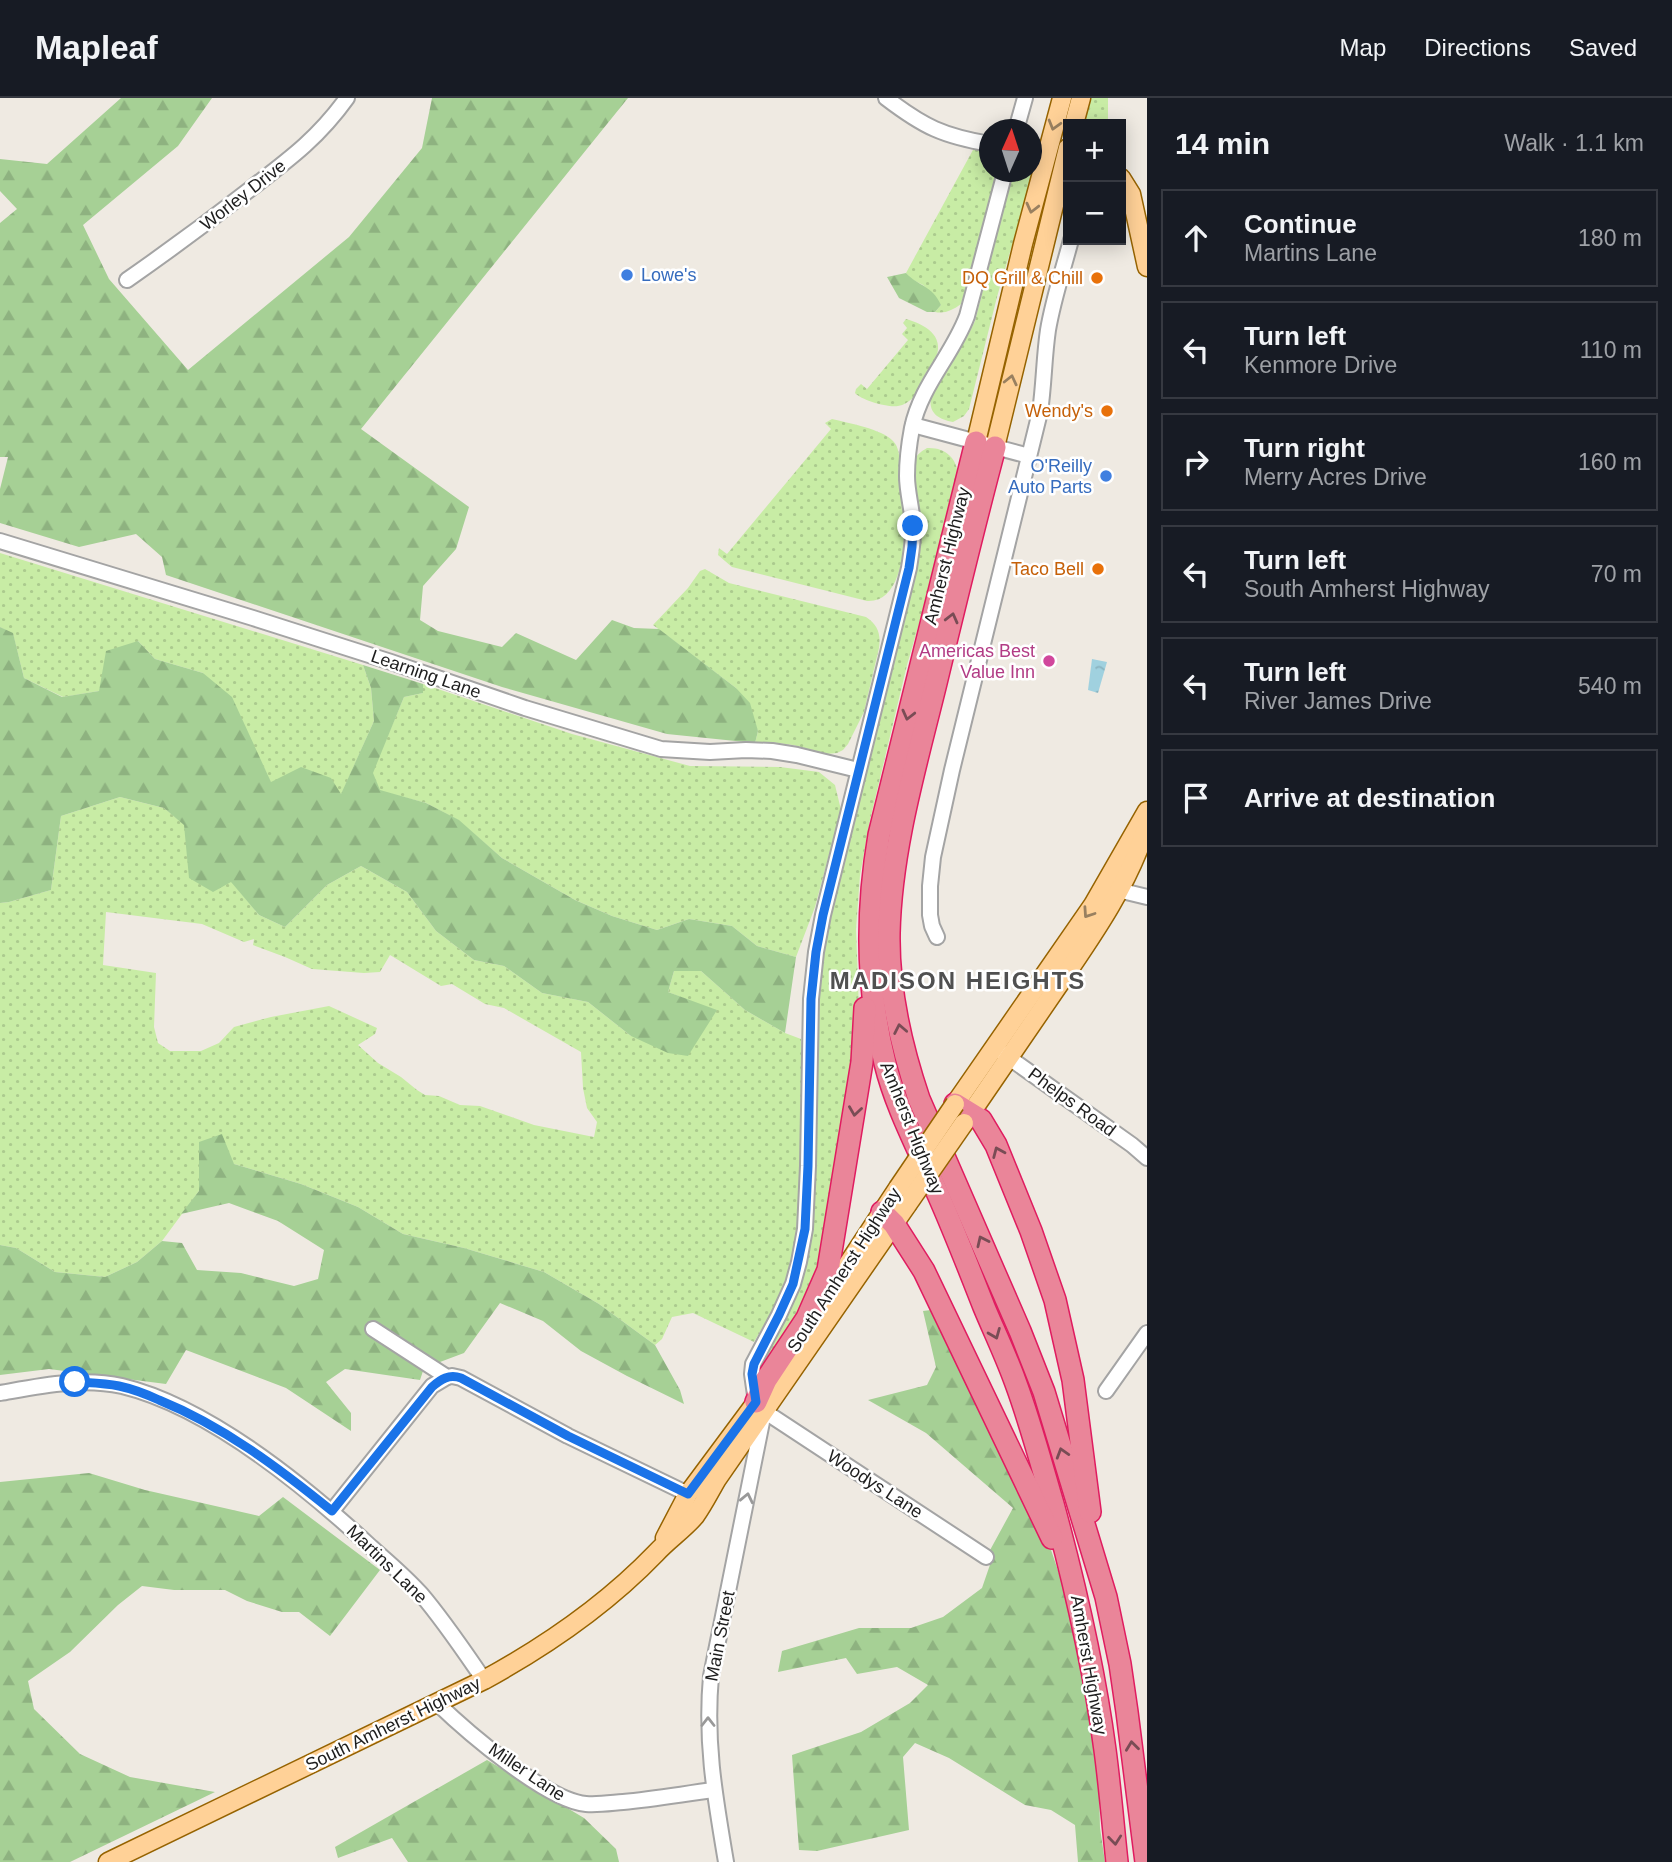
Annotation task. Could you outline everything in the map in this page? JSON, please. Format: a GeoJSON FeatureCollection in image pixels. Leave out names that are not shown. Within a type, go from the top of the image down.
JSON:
{"type":"FeatureCollection","features":[{"type":"Feature","properties":{"kind":"highway","name":"Amherst Highway"},"geometry":{"type":"LineString","coordinates":[[985,444],[879,835],[873,873],[869,946],[877,1028],[886,1066],[905,1119],[1015,1380],[1074,1581],[1105,1749],[1117,1862]]}},
{"type":"Feature","properties":{"kind":"highway","name":"Amherst Highway"},"geometry":{"type":"LineString","coordinates":[[985,444],[896,858],[889,934],[891,965],[900,1033],[912,1080],[995,1270],[1044,1392],[1106,1597],[1126,1700],[1146,1862]]}},
{"type":"Feature","properties":{"kind":"highway"},"geometry":{"type":"LineString","coordinates":[[760,1406],[766,1380],[807,1318],[828,1270],[862,1062],[869,946]]}},
{"type":"Feature","properties":{"kind":"highway"},"geometry":{"type":"LineString","coordinates":[[963,1113],[981,1120],[996,1145],[1031,1231],[1055,1300],[1073,1380],[1091,1520],[1106,1597]]}},
{"type":"Feature","properties":{"kind":"highway"},"geometry":{"type":"LineString","coordinates":[[888,1218],[924,1271],[1054,1542],[1082,1625]]}},
{"type":"Feature","properties":{"kind":"main road","name":"Amherst Highway"},"geometry":{"type":"LineString","coordinates":[[1042,144],[1062,98]]}},
{"type":"Feature","properties":{"kind":"main road"},"geometry":{"type":"LineString","coordinates":[[1075,119],[1081,99]]}},
{"type":"Feature","properties":{"kind":"main road"},"geometry":{"type":"LineString","coordinates":[[1081,99],[1082,119]]}},
{"type":"Feature","properties":{"kind":"main road"},"geometry":{"type":"LineString","coordinates":[[1042,151],[1063,153]]}},
{"type":"Feature","properties":{"kind":"main road","name":"Amherst Highway"},"geometry":{"type":"LineString","coordinates":[[985,444],[1063,171]]}},
{"type":"Feature","properties":{"kind":"main road","name":"Amherst Highway"},"geometry":{"type":"LineString","coordinates":[[985,444],[1033,182]]}},
{"type":"Feature","properties":{"kind":"main road"},"geometry":{"type":"LineString","coordinates":[[1124,182],[1131,194],[1147,267]]}},
{"type":"Feature","properties":{"kind":"main road","name":"South Amherst Highway"},"geometry":{"type":"LineString","coordinates":[[888,1218],[907,1205],[1093,905],[1147,811]]}},
{"type":"Feature","properties":{"kind":"main road","name":"South Amherst Highway"},"geometry":{"type":"LineString","coordinates":[[1002,1052],[1095,932],[1141,844],[1147,825]]}},
{"type":"Feature","properties":{"kind":"main road","name":"South Amherst Highway"},"geometry":{"type":"LineString","coordinates":[[108,1862],[484,1680],[519,1661],[582,1619],[622,1588],[694,1516],[760,1406],[888,1218],[898,1188],[963,1113]]}},
{"type":"Feature","properties":{"kind":"main road","name":"South Amherst Highway"},"geometry":{"type":"LineString","coordinates":[[656,1553],[688,1494],[760,1406]]}},
{"type":"Feature","properties":{"kind":"street","name":"Worley Drive"},"geometry":{"type":"LineString","coordinates":[[127,280],[212,220],[304,147],[322,130],[346,98]]}},
{"type":"Feature","properties":{"kind":"street"},"geometry":{"type":"LineString","coordinates":[[886,98],[940,133],[979,142]]}},
{"type":"Feature","properties":{"kind":"street"},"geometry":{"type":"LineString","coordinates":[[1019,119],[1025,98]]}},
{"type":"Feature","properties":{"kind":"street","name":"Main Street"},"geometry":{"type":"LineString","coordinates":[[726,1862],[713,1790],[708,1728],[711,1676],[760,1406],[752,1374],[754,1364],[793,1284],[804,1236],[808,1166],[809,1041],[814,975],[823,915],[912,547],[913,526],[906,479],[913,425],[919,402],[930,380],[953,347],[967,316],[1002,182]]}},
{"type":"Feature","properties":{"kind":"street"},"geometry":{"type":"LineString","coordinates":[[937,936],[930,915],[933,857],[1040,412],[1050,319],[1070,245]]}},
{"type":"Feature","properties":{"kind":"street"},"geometry":{"type":"LineString","coordinates":[[913,425],[1029,456]]}},
{"type":"Feature","properties":{"kind":"street","name":"Learning Lane"},"geometry":{"type":"LineString","coordinates":[[0,541],[278,626],[525,708],[661,749],[685,752],[772,751],[858,770]]}},
{"type":"Feature","properties":{"kind":"street"},"geometry":{"type":"LineString","coordinates":[[1118,890],[1147,897]]}},
{"type":"Feature","properties":{"kind":"street","name":"Phelps Road"},"geometry":{"type":"LineString","coordinates":[[1002,1052],[1147,1158]]}},
{"type":"Feature","properties":{"kind":"street"},"geometry":{"type":"LineString","coordinates":[[373,1329],[447,1377]]}},
{"type":"Feature","properties":{"kind":"street"},"geometry":{"type":"LineString","coordinates":[[1106,1391],[1147,1332]]}},
{"type":"Feature","properties":{"kind":"street"},"geometry":{"type":"LineString","coordinates":[[332,1511],[432,1387],[452,1376],[461,1378],[568,1436],[688,1494]]}},
{"type":"Feature","properties":{"kind":"street","name":"Martins Lane"},"geometry":{"type":"LineString","coordinates":[[0,1393],[75,1382],[121,1386],[141,1392],[218,1429],[260,1456],[332,1511],[421,1593],[484,1680]]}},
{"type":"Feature","properties":{"kind":"street","name":"Woodys Lane"},"geometry":{"type":"LineString","coordinates":[[760,1406],[986,1557]]}},
{"type":"Feature","properties":{"kind":"street","name":"Miller Lane"},"geometry":{"type":"LineString","coordinates":[[438,1703],[459,1724],[521,1772],[558,1796],[571,1801],[598,1804],[713,1790]]}},
{"type":"Feature","properties":{"kind":"green space"},"geometry":{"type":"Polygon","coordinates":[[[121,98],[212,98],[178,146],[83,225],[109,279],[188,370],[349,237],[422,148],[432,98],[628,98],[361,429],[469,507],[456,549],[423,586],[420,620],[438,631],[502,647],[516,633],[576,660],[612,620],[634,628],[659,629],[736,688],[750,703],[758,731],[755,743],[667,734],[502,687],[166,575],[162,557],[136,534],[79,547],[0,523],[0,489],[8,457],[0,457],[0,223],[17,209],[0,191],[0,159],[47,164],[121,98]]]}},
{"type":"Feature","properties":{"kind":"green space"},"geometry":{"type":"Polygon","coordinates":[[[1087,98],[1108,98],[1108,119],[1085,117],[1087,98]]]}},
{"type":"Feature","properties":{"kind":"green space"},"geometry":{"type":"Polygon","coordinates":[[[979,147],[979,182],[996,182],[961,304],[949,311],[935,312],[941,305],[923,285],[906,273],[974,148],[979,147]]]}},
{"type":"Feature","properties":{"kind":"green space"},"geometry":{"type":"Polygon","coordinates":[[[1010,182],[1030,182],[997,297],[969,409],[964,416],[953,422],[948,421],[935,414],[931,407],[931,396],[975,321],[1010,182]]]}},
{"type":"Feature","properties":{"kind":"green space"},"geometry":{"type":"Polygon","coordinates":[[[906,273],[937,298],[941,305],[935,312],[927,312],[899,298],[887,277],[906,273]]]}},
{"type":"Feature","properties":{"kind":"green space"},"geometry":{"type":"Polygon","coordinates":[[[906,319],[926,327],[938,343],[936,358],[913,398],[898,406],[888,406],[858,396],[856,389],[861,384],[867,389],[908,340],[902,334],[907,328],[903,323],[906,319]]]}},
{"type":"Feature","properties":{"kind":"green space"},"geometry":{"type":"Polygon","coordinates":[[[832,419],[881,433],[893,441],[898,450],[904,521],[903,549],[893,585],[887,594],[878,599],[867,601],[732,567],[718,555],[719,548],[727,554],[831,429],[825,423],[832,419]]]}},
{"type":"Feature","properties":{"kind":"green space"},"geometry":{"type":"Polygon","coordinates":[[[927,448],[939,449],[949,455],[955,463],[958,475],[939,554],[907,665],[870,820],[860,875],[856,929],[860,1038],[858,1069],[812,1296],[762,1370],[760,1361],[793,1295],[814,1118],[819,961],[920,524],[914,483],[915,460],[918,454],[927,448]]]}},
{"type":"Feature","properties":{"kind":"green space"},"geometry":{"type":"Polygon","coordinates":[[[0,553],[363,665],[371,688],[374,721],[341,795],[271,783],[258,755],[203,673],[155,659],[138,641],[99,691],[63,697],[24,678],[13,634],[0,627],[0,553]]]}},
{"type":"Feature","properties":{"kind":"green space"},"geometry":{"type":"Polygon","coordinates":[[[705,569],[729,583],[866,617],[873,623],[880,638],[879,648],[864,712],[843,750],[827,754],[793,745],[755,743],[758,731],[736,688],[653,625],[688,588],[700,571],[705,569]]]}},
{"type":"Feature","properties":{"kind":"green space"},"geometry":{"type":"Polygon","coordinates":[[[0,627],[13,633],[24,678],[62,697],[99,691],[106,651],[138,641],[155,659],[203,673],[232,697],[271,782],[301,767],[331,778],[341,794],[374,721],[371,688],[363,665],[423,684],[423,693],[404,697],[373,773],[380,790],[426,803],[459,820],[502,858],[575,900],[612,916],[657,930],[689,919],[732,926],[757,946],[796,957],[785,1033],[745,1010],[701,971],[674,971],[668,992],[717,1010],[688,1056],[668,1053],[631,1036],[588,1002],[542,993],[504,966],[474,960],[436,931],[407,892],[361,866],[327,885],[285,927],[259,915],[231,882],[213,892],[189,878],[184,825],[164,808],[120,797],[61,816],[51,890],[0,903],[0,627]]]}},
{"type":"Feature","properties":{"kind":"green space"},"geometry":{"type":"Polygon","coordinates":[[[423,684],[572,734],[690,766],[780,767],[819,772],[835,785],[841,810],[815,907],[796,957],[757,946],[732,926],[689,919],[657,930],[612,916],[575,900],[502,858],[458,820],[426,803],[380,791],[372,773],[404,697],[423,693],[423,684]]]}},
{"type":"Feature","properties":{"kind":"green space"},"geometry":{"type":"Polygon","coordinates":[[[120,797],[164,808],[185,825],[259,915],[285,927],[327,885],[361,866],[407,892],[436,931],[474,960],[504,966],[542,993],[588,1002],[631,1036],[716,1011],[668,992],[674,971],[701,971],[745,1010],[801,1039],[802,1182],[793,1256],[782,1294],[754,1342],[693,1313],[672,1317],[662,1339],[655,1345],[599,1304],[544,1272],[464,1248],[403,1234],[358,1207],[301,1184],[234,1164],[199,1142],[199,1191],[162,1241],[137,1262],[105,1277],[55,1272],[16,1248],[0,1245],[0,903],[51,890],[61,816],[120,797]],[[106,912],[103,965],[156,973],[154,1027],[158,1043],[170,1051],[201,1051],[219,1043],[234,1027],[329,1006],[377,1028],[375,1034],[358,1045],[378,1063],[425,1095],[439,1096],[460,1105],[480,1106],[534,1125],[594,1137],[597,1122],[587,1108],[581,1052],[504,1008],[485,1004],[452,984],[441,986],[390,955],[380,972],[312,969],[253,945],[254,939],[244,942],[202,924],[106,912]]]}},
{"type":"Feature","properties":{"kind":"green space"},"geometry":{"type":"Polygon","coordinates":[[[222,1134],[234,1164],[301,1184],[358,1207],[403,1234],[464,1248],[544,1272],[599,1304],[655,1345],[680,1390],[684,1404],[581,1351],[543,1321],[500,1303],[464,1353],[424,1368],[420,1380],[345,1369],[326,1382],[351,1413],[351,1431],[286,1388],[186,1350],[166,1384],[49,1369],[0,1375],[0,1245],[16,1248],[55,1272],[105,1277],[137,1262],[162,1241],[182,1243],[197,1270],[241,1273],[294,1286],[318,1279],[324,1250],[278,1221],[229,1203],[181,1214],[199,1191],[199,1142],[222,1134]]]}},
{"type":"Feature","properties":{"kind":"green space"},"geometry":{"type":"Polygon","coordinates":[[[931,1310],[990,1433],[1049,1544],[1068,1600],[1098,1752],[1100,1828],[1105,1862],[1078,1862],[1075,1825],[1051,1810],[1025,1805],[949,1758],[915,1743],[903,1757],[909,1830],[817,1851],[799,1850],[792,1755],[861,1732],[910,1703],[928,1685],[897,1667],[857,1674],[846,1658],[778,1672],[782,1651],[859,1628],[911,1628],[943,1617],[982,1588],[993,1556],[989,1552],[1013,1508],[926,1433],[868,1400],[927,1385],[936,1367],[923,1311],[931,1310]]]}},
{"type":"Feature","properties":{"kind":"green space"},"geometry":{"type":"Polygon","coordinates":[[[89,1473],[145,1490],[259,1516],[283,1497],[380,1570],[330,1636],[299,1612],[282,1612],[247,1601],[225,1590],[174,1590],[142,1586],[118,1605],[70,1652],[28,1681],[34,1709],[80,1754],[130,1777],[215,1792],[70,1862],[0,1862],[0,1482],[89,1473]]]}},
{"type":"Feature","properties":{"kind":"green space"},"geometry":{"type":"Polygon","coordinates":[[[487,1760],[584,1818],[616,1849],[619,1862],[408,1862],[392,1838],[338,1858],[335,1847],[487,1760]]]}},
{"type":"Feature","properties":{"kind":"water"},"geometry":{"type":"Polygon","coordinates":[[[1092,659],[1107,662],[1098,693],[1088,690],[1092,659]]]}},
{"type":"Feature","properties":{"kind":"place","name":"Lowe's"},"geometry":{"type":"Point","coordinates":[627,275]}},
{"type":"Feature","properties":{"kind":"place","name":"DQ Grill & Chill"},"geometry":{"type":"Point","coordinates":[1097,278]}},
{"type":"Feature","properties":{"kind":"place","name":"Wendy's"},"geometry":{"type":"Point","coordinates":[1107,411]}},
{"type":"Feature","properties":{"kind":"place","name":"O'Reilly Auto Parts"},"geometry":{"type":"Point","coordinates":[1106,476]}},
{"type":"Feature","properties":{"kind":"place","name":"Taco Bell"},"geometry":{"type":"Point","coordinates":[1098,569]}},
{"type":"Feature","properties":{"kind":"place","name":"Americas Best Value Inn"},"geometry":{"type":"Point","coordinates":[1049,661]}},
{"type":"Feature","properties":{"kind":"district","name":"MADISON HEIGHTS"},"geometry":{"type":"Point","coordinates":[958,980]}},
{"type":"Feature","properties":{"kind":"route"},"geometry":{"type":"LineString","coordinates":[[75,1382],[121,1386],[190,1414],[260,1456],[332,1511],[432,1387],[439,1380],[452,1376],[457,1376],[568,1436],[688,1494],[756,1402],[752,1374],[754,1364],[793,1284],[799,1262],[805,1229],[810,1107],[809,1041],[816,952],[909,568],[913,526]]}}]}
